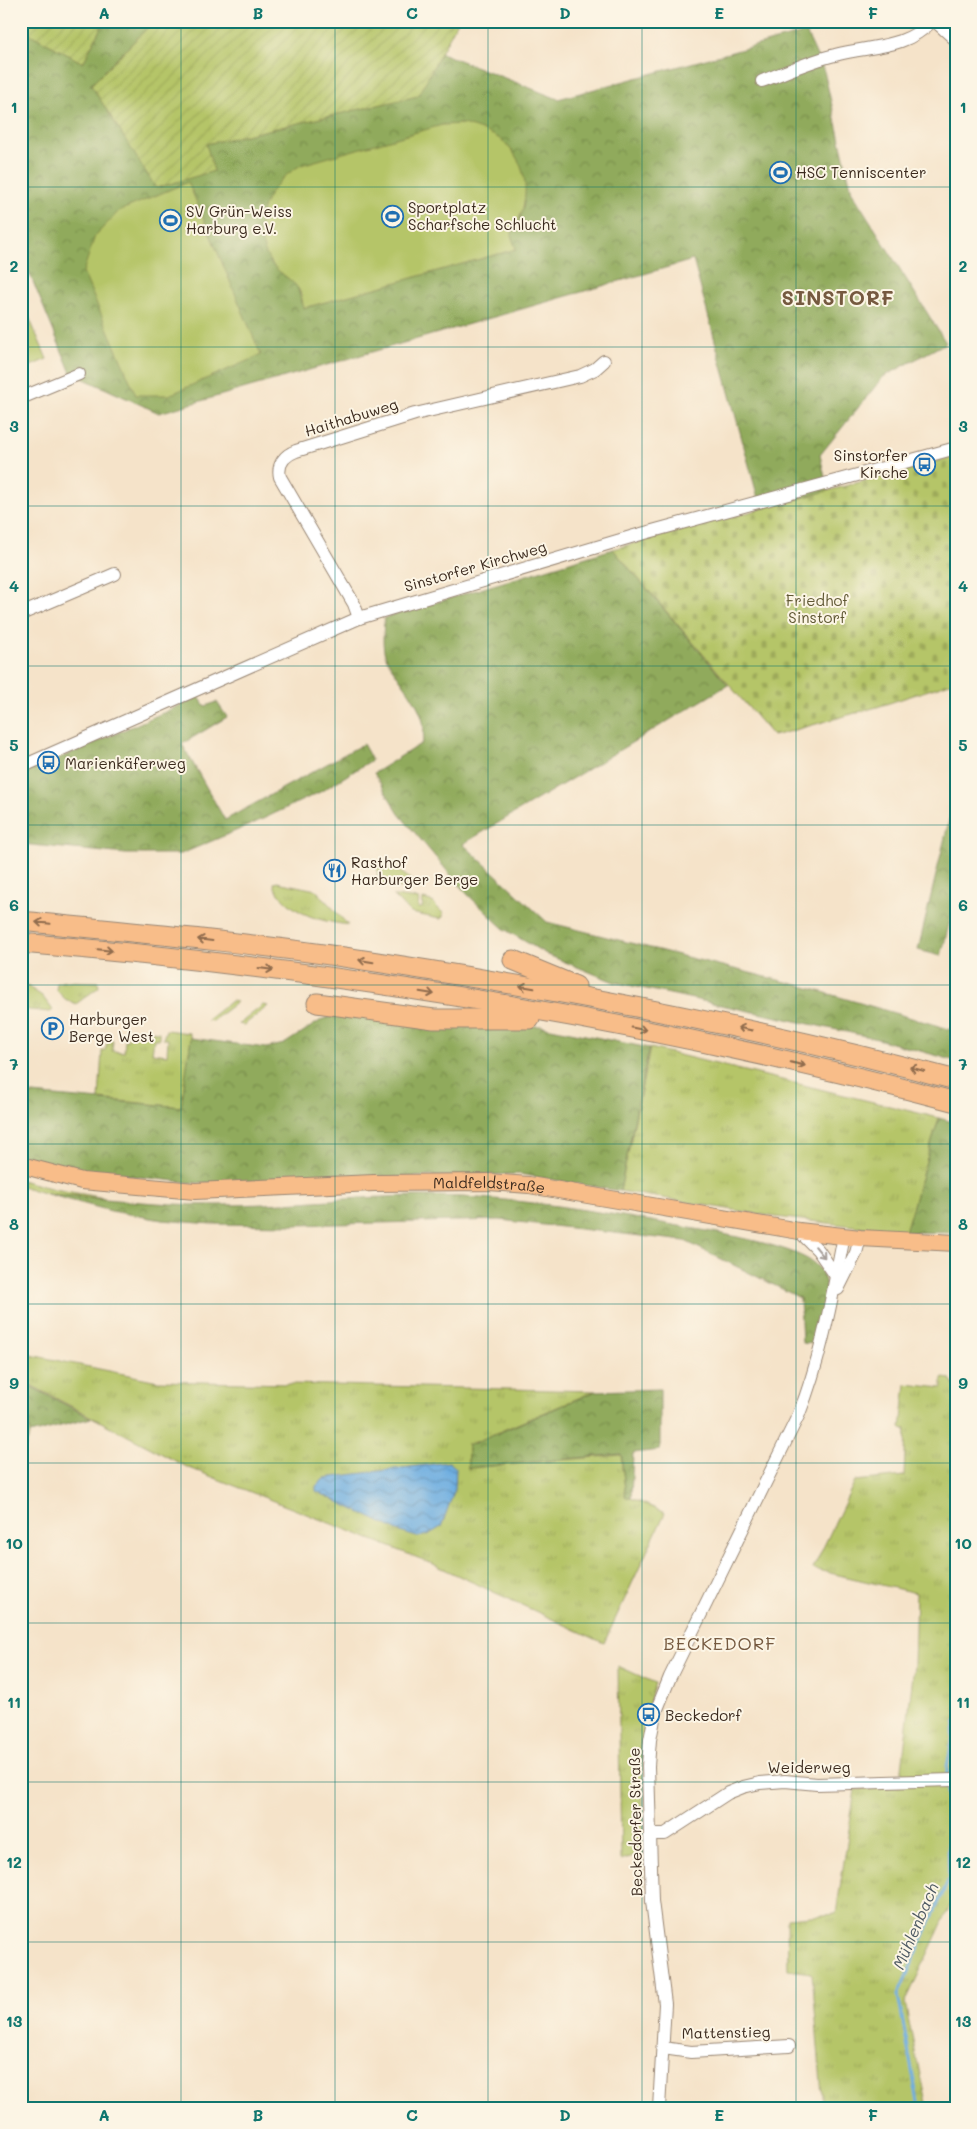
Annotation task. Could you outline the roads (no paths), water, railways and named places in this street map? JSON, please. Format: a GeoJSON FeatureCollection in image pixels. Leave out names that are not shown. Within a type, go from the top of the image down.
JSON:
{"type":"FeatureCollection","features":[{"type":"Feature","properties":{"kind":"highway"},"geometry":{"type":"LineString","coordinates":[[21,921],[190,938],[342,957],[626,1004],[788,1038],[956,1080]]}},
{"type":"Feature","properties":{"kind":"highway"},"geometry":{"type":"LineString","coordinates":[[21,943],[189,959],[322,976],[592,1020],[785,1060],[956,1102]]}},
{"type":"Feature","properties":{"kind":"highway"},"geometry":{"type":"LineString","coordinates":[[513,960],[551,978],[626,1004]]}},
{"type":"Feature","properties":{"kind":"highway"},"geometry":{"type":"LineString","coordinates":[[317,1003],[434,1019],[592,1020]]}},
{"type":"Feature","properties":{"kind":"main road","name":"Maldfeldstraße"},"geometry":{"type":"LineString","coordinates":[[21,1165],[82,1181],[195,1191],[374,1183],[497,1182],[529,1185],[799,1230],[852,1237],[956,1243]]}},
{"type":"Feature","properties":{"kind":"street"},"geometry":{"type":"LineString","coordinates":[[762,81],[835,55],[904,41],[924,30],[934,21],[956,40]]}},
{"type":"Feature","properties":{"kind":"street","name":"Haithabuweg"},"geometry":{"type":"LineString","coordinates":[[359,618],[354,604],[280,477],[279,466],[286,457],[296,451],[415,414],[580,376],[595,369],[604,361]]}},
{"type":"Feature","properties":{"kind":"street"},"geometry":{"type":"LineString","coordinates":[[21,398],[79,374]]}},
{"type":"Feature","properties":{"kind":"street","name":"Sinstorfer Kirchweg"},"geometry":{"type":"LineString","coordinates":[[21,767],[359,618],[634,536],[956,448]]}},
{"type":"Feature","properties":{"kind":"street"},"geometry":{"type":"LineString","coordinates":[[21,614],[115,574]]}},
{"type":"Feature","properties":{"kind":"street"},"geometry":{"type":"LineString","coordinates":[[799,1230],[818,1250],[836,1276]]}},
{"type":"Feature","properties":{"kind":"street","name":"Beckedorfer Straße"},"geometry":{"type":"LineString","coordinates":[[659,2108],[665,2004],[652,1901],[648,1766],[655,1714],[670,1677],[799,1414],[811,1383],[832,1303],[836,1276],[852,1237]]}},
{"type":"Feature","properties":{"kind":"street","name":"Beckedorfer Straße"},"geometry":{"type":"LineString","coordinates":[[832,1303],[853,1259],[852,1237]]}},
{"type":"Feature","properties":{"kind":"street","name":"Weiderweg"},"geometry":{"type":"LineString","coordinates":[[650,1834],[665,1834],[728,1793],[743,1787],[771,1781],[817,1784],[952,1780]]}},
{"type":"Feature","properties":{"kind":"street","name":"Mattenstieg"},"geometry":{"type":"LineString","coordinates":[[663,2048],[692,2052],[790,2046]]}},
{"type":"Feature","properties":{"kind":"water"},"geometry":{"type":"Polygon","coordinates":[[[449,1462],[456,1468],[455,1489],[441,1527],[428,1535],[417,1537],[400,1532],[316,1491],[316,1486],[325,1478],[449,1462]]]}},
{"type":"Feature","properties":{"kind":"waterway","name":"Mühlenbach"},"geometry":{"type":"LineString","coordinates":[[947,1777],[947,1767],[956,1721]]}},
{"type":"Feature","properties":{"kind":"waterway","name":"Mühlenbach"},"geometry":{"type":"LineString","coordinates":[[919,2108],[898,1995],[949,1879],[947,1783]]}},
{"type":"Feature","properties":{"kind":"place","name":"HSC Tenniscenter"},"geometry":{"type":"Point","coordinates":[780,172]}},
{"type":"Feature","properties":{"kind":"place","name":"Sportplatz Scharfsche Schlucht"},"geometry":{"type":"Point","coordinates":[392,216]}},
{"type":"Feature","properties":{"kind":"place","name":"SV Grün-Weiss Harburg e.V."},"geometry":{"type":"Point","coordinates":[170,220]}},
{"type":"Feature","properties":{"kind":"place","name":"Sinstorfer Kirche"},"geometry":{"type":"Point","coordinates":[924,464]}},
{"type":"Feature","properties":{"kind":"place","name":"Marienkäferweg"},"geometry":{"type":"Point","coordinates":[49,763]}},
{"type":"Feature","properties":{"kind":"place","name":"Rasthof Harburger Berge"},"geometry":{"type":"Point","coordinates":[335,871]}},
{"type":"Feature","properties":{"kind":"place","name":"Harburger Berge West"},"geometry":{"type":"Point","coordinates":[53,1028]}},
{"type":"Feature","properties":{"kind":"place","name":"Beckedorf"},"geometry":{"type":"Point","coordinates":[649,1715]}},
{"type":"Feature","properties":{"kind":"district","name":"SINSTORF"},"geometry":{"type":"Point","coordinates":[838,297]}},
{"type":"Feature","properties":{"kind":"district","name":"BECKEDORF"},"geometry":{"type":"Point","coordinates":[720,1643]}},
{"type":"Feature","properties":{"kind":"park label","name":"Friedhof Sinstorf"},"geometry":{"type":"Point","coordinates":[817,608]}}]}
